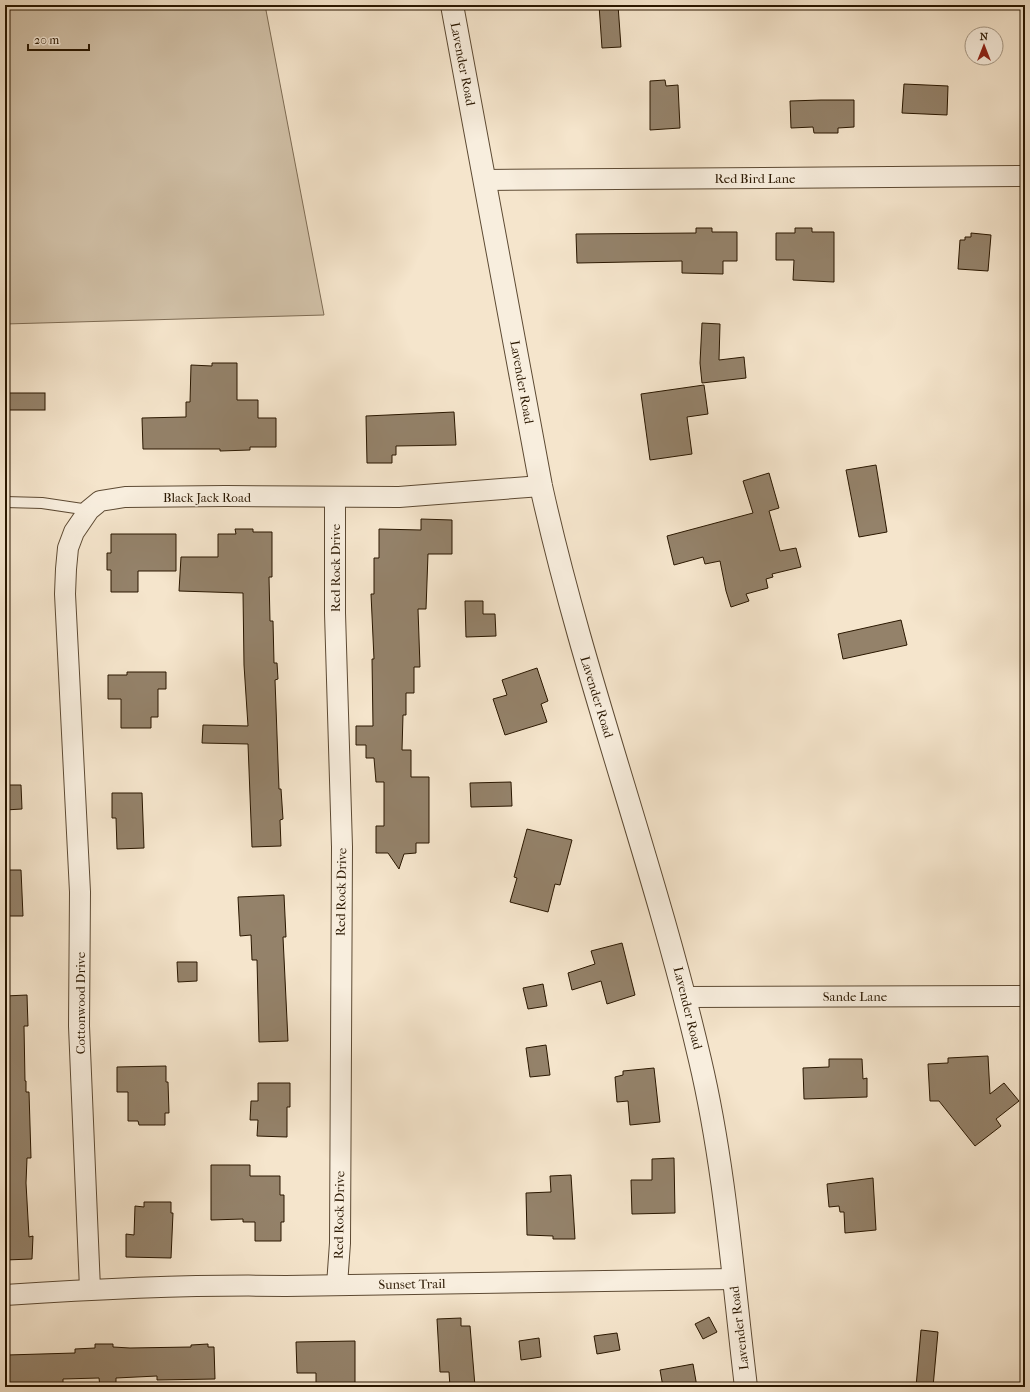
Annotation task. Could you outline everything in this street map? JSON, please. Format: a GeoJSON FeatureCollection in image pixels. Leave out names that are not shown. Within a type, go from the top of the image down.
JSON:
{"type":"FeatureCollection","features":[{"type":"Feature","properties":{"kind":"street","name":"Lavender Road"},"geometry":{"type":"LineString","coordinates":[[452,5],[541,486],[570,605],[685,997],[701,1063],[714,1133],[746,1387]]}},
{"type":"Feature","properties":{"kind":"street","name":"Red Bird Lane"},"geometry":{"type":"LineString","coordinates":[[485,180],[1025,176]]}},
{"type":"Feature","properties":{"kind":"street","name":"Black Jack Road"},"geometry":{"type":"LineString","coordinates":[[70,717],[66,569],[68,548],[74,532],[89,510],[100,501],[124,498],[226,496],[399,498],[541,486]]}},
{"type":"Feature","properties":{"kind":"street","name":"Red Rock Drive"},"geometry":{"type":"LineString","coordinates":[[335,498],[335,613],[342,847],[340,1243],[337,1285]]}},
{"type":"Feature","properties":{"kind":"street","name":"Cottonwood Drive"},"geometry":{"type":"LineString","coordinates":[[70,717],[80,892],[79,1026],[90,1289]]}},
{"type":"Feature","properties":{"kind":"street","name":"Sande Lane"},"geometry":{"type":"LineString","coordinates":[[685,997],[1025,996]]}},
{"type":"Feature","properties":{"kind":"street","name":"Sunset Trail"},"geometry":{"type":"LineString","coordinates":[[5,1294],[90,1289],[250,1285],[733,1279]]}},
{"type":"Feature","properties":{"kind":"lane"},"geometry":{"type":"LineString","coordinates":[[5,502],[42,503],[89,510]]}},
{"type":"Feature","properties":{"kind":"shaded area"},"geometry":{"type":"Polygon","coordinates":[[[5,5],[265,5],[324,315],[5,324],[5,5]]]}},
{"type":"Feature","properties":{"kind":"building"},"geometry":{"type":"Polygon","coordinates":[[[599,5],[618,5],[621,47],[602,48],[599,5]]]}},
{"type":"Feature","properties":{"kind":"building"},"geometry":{"type":"Polygon","coordinates":[[[665,80],[666,86],[678,85],[680,128],[650,130],[650,81],[665,80]]]}},
{"type":"Feature","properties":{"kind":"building"},"geometry":{"type":"Polygon","coordinates":[[[904,84],[948,86],[947,115],[902,113],[904,84]]]}},
{"type":"Feature","properties":{"kind":"building"},"geometry":{"type":"Polygon","coordinates":[[[854,100],[854,127],[838,128],[838,133],[814,133],[813,127],[791,128],[790,101],[854,100]]]}},
{"type":"Feature","properties":{"kind":"building"},"geometry":{"type":"Polygon","coordinates":[[[696,228],[712,228],[712,232],[737,232],[737,261],[723,261],[723,274],[682,273],[682,261],[577,263],[576,234],[696,233],[696,228]]]}},
{"type":"Feature","properties":{"kind":"building"},"geometry":{"type":"Polygon","coordinates":[[[795,228],[812,228],[812,232],[834,232],[834,282],[793,280],[794,260],[776,260],[776,233],[795,233],[795,228]]]}},
{"type":"Feature","properties":{"kind":"building"},"geometry":{"type":"Polygon","coordinates":[[[971,233],[991,235],[988,271],[958,269],[960,240],[965,240],[965,237],[971,237],[971,233]]]}},
{"type":"Feature","properties":{"kind":"building"},"geometry":{"type":"Polygon","coordinates":[[[702,323],[720,324],[719,360],[744,357],[746,378],[702,383],[700,363],[702,323]]]}},
{"type":"Feature","properties":{"kind":"building"},"geometry":{"type":"Polygon","coordinates":[[[212,363],[237,363],[237,400],[258,400],[258,418],[276,418],[276,447],[250,447],[250,450],[220,451],[220,449],[143,449],[142,418],[186,417],[186,402],[190,402],[191,365],[212,366],[212,363]]]}},
{"type":"Feature","properties":{"kind":"building"},"geometry":{"type":"Polygon","coordinates":[[[704,385],[708,414],[687,417],[692,454],[650,460],[641,394],[704,385]]]}},
{"type":"Feature","properties":{"kind":"building"},"geometry":{"type":"Polygon","coordinates":[[[5,393],[45,393],[45,410],[5,410],[5,393]]]}},
{"type":"Feature","properties":{"kind":"building"},"geometry":{"type":"Polygon","coordinates":[[[454,412],[456,445],[396,446],[396,455],[392,455],[392,463],[367,463],[366,416],[454,412]]]}},
{"type":"Feature","properties":{"kind":"building"},"geometry":{"type":"Polygon","coordinates":[[[876,465],[887,532],[859,537],[846,470],[876,465]]]}},
{"type":"Feature","properties":{"kind":"building"},"geometry":{"type":"Polygon","coordinates":[[[769,473],[779,508],[769,511],[780,551],[796,548],[801,567],[772,574],[773,577],[766,579],[768,588],[746,594],[749,601],[731,607],[720,561],[705,564],[703,557],[674,565],[667,536],[753,513],[743,481],[769,473]]]}},
{"type":"Feature","properties":{"kind":"building"},"geometry":{"type":"Polygon","coordinates":[[[421,519],[452,520],[452,554],[428,554],[426,609],[418,609],[420,667],[414,667],[414,693],[406,693],[406,715],[403,715],[402,750],[411,750],[411,777],[429,777],[429,843],[416,843],[416,853],[404,854],[399,869],[388,853],[376,853],[376,826],[384,826],[384,782],[376,782],[374,758],[366,758],[366,745],[356,745],[356,726],[373,726],[372,659],[374,659],[371,594],[374,594],[374,558],[379,558],[379,529],[421,530],[421,519]]]}},
{"type":"Feature","properties":{"kind":"building"},"geometry":{"type":"Polygon","coordinates":[[[235,529],[253,529],[253,532],[272,532],[272,577],[269,577],[270,621],[273,621],[274,663],[277,663],[278,679],[275,680],[279,789],[281,789],[283,819],[280,820],[281,846],[252,847],[248,744],[202,743],[203,725],[248,726],[244,665],[243,593],[179,591],[181,557],[218,557],[218,534],[236,534],[235,529]]]}},
{"type":"Feature","properties":{"kind":"building"},"geometry":{"type":"Polygon","coordinates":[[[111,534],[176,534],[176,571],[138,571],[138,592],[111,592],[111,570],[107,570],[107,553],[111,553],[111,534]]]}},
{"type":"Feature","properties":{"kind":"building"},"geometry":{"type":"Polygon","coordinates":[[[465,601],[483,601],[483,614],[495,614],[496,636],[466,637],[465,601]]]}},
{"type":"Feature","properties":{"kind":"building"},"geometry":{"type":"Polygon","coordinates":[[[901,620],[907,645],[843,659],[838,634],[901,620]]]}},
{"type":"Feature","properties":{"kind":"building"},"geometry":{"type":"Polygon","coordinates":[[[537,668],[548,701],[541,704],[547,722],[505,735],[493,699],[507,695],[502,680],[537,668]]]}},
{"type":"Feature","properties":{"kind":"building"},"geometry":{"type":"Polygon","coordinates":[[[127,672],[166,672],[166,689],[158,689],[158,717],[151,717],[151,728],[121,728],[121,699],[108,699],[108,675],[127,675],[127,672]]]}},
{"type":"Feature","properties":{"kind":"building"},"geometry":{"type":"Polygon","coordinates":[[[511,782],[512,806],[471,807],[470,783],[511,782]]]}},
{"type":"Feature","properties":{"kind":"building"},"geometry":{"type":"Polygon","coordinates":[[[5,785],[21,785],[22,809],[5,810],[5,785]]]}},
{"type":"Feature","properties":{"kind":"building"},"geometry":{"type":"Polygon","coordinates":[[[112,793],[142,793],[144,848],[117,849],[116,818],[112,818],[112,793]]]}},
{"type":"Feature","properties":{"kind":"building"},"geometry":{"type":"Polygon","coordinates":[[[527,829],[572,840],[560,885],[555,884],[548,912],[510,902],[517,878],[514,877],[527,829]]]}},
{"type":"Feature","properties":{"kind":"building"},"geometry":{"type":"Polygon","coordinates":[[[5,870],[21,870],[23,916],[5,916],[5,870]]]}},
{"type":"Feature","properties":{"kind":"building"},"geometry":{"type":"Polygon","coordinates":[[[284,895],[286,937],[283,937],[288,1041],[259,1042],[257,960],[252,960],[251,935],[240,936],[238,897],[284,895]]]}},
{"type":"Feature","properties":{"kind":"building"},"geometry":{"type":"Polygon","coordinates":[[[622,943],[635,995],[607,1004],[601,981],[572,990],[568,973],[595,964],[591,951],[622,943]]]}},
{"type":"Feature","properties":{"kind":"building"},"geometry":{"type":"Polygon","coordinates":[[[177,962],[197,962],[197,981],[178,982],[177,962]]]}},
{"type":"Feature","properties":{"kind":"building"},"geometry":{"type":"Polygon","coordinates":[[[543,984],[547,1006],[528,1009],[523,988],[543,984]]]}},
{"type":"Feature","properties":{"kind":"building"},"geometry":{"type":"Polygon","coordinates":[[[27,995],[28,1026],[24,1026],[25,1081],[26,1092],[29,1092],[31,1158],[27,1158],[26,1183],[29,1237],[33,1236],[32,1259],[5,1260],[5,996],[27,995]]]}},
{"type":"Feature","properties":{"kind":"building"},"geometry":{"type":"Polygon","coordinates":[[[546,1045],[550,1075],[530,1077],[526,1048],[546,1045]]]}},
{"type":"Feature","properties":{"kind":"building"},"geometry":{"type":"Polygon","coordinates":[[[988,1056],[990,1094],[1004,1083],[1019,1101],[996,1119],[1001,1126],[975,1146],[939,1101],[930,1101],[928,1064],[948,1063],[948,1058],[988,1056]]]}},
{"type":"Feature","properties":{"kind":"building"},"geometry":{"type":"Polygon","coordinates":[[[829,1059],[862,1059],[863,1079],[867,1078],[867,1097],[804,1099],[803,1068],[829,1067],[829,1059]]]}},
{"type":"Feature","properties":{"kind":"building"},"geometry":{"type":"Polygon","coordinates":[[[166,1066],[169,1113],[165,1113],[165,1125],[139,1125],[138,1121],[128,1121],[128,1092],[117,1092],[117,1067],[166,1066]]]}},
{"type":"Feature","properties":{"kind":"building"},"geometry":{"type":"Polygon","coordinates":[[[654,1068],[660,1122],[630,1125],[628,1101],[617,1102],[615,1077],[623,1075],[623,1071],[654,1068]]]}},
{"type":"Feature","properties":{"kind":"building"},"geometry":{"type":"Polygon","coordinates":[[[258,1083],[290,1083],[290,1107],[287,1107],[287,1137],[257,1136],[258,1120],[250,1120],[251,1101],[258,1101],[258,1083]]]}},
{"type":"Feature","properties":{"kind":"building"},"geometry":{"type":"Polygon","coordinates":[[[674,1158],[675,1213],[632,1214],[631,1180],[652,1180],[652,1159],[674,1158]]]}},
{"type":"Feature","properties":{"kind":"building"},"geometry":{"type":"Polygon","coordinates":[[[211,1165],[250,1165],[250,1176],[280,1176],[280,1195],[284,1195],[284,1222],[281,1222],[281,1241],[255,1241],[255,1222],[243,1222],[243,1219],[211,1220],[211,1165]]]}},
{"type":"Feature","properties":{"kind":"building"},"geometry":{"type":"Polygon","coordinates":[[[571,1175],[575,1239],[553,1239],[553,1236],[527,1235],[526,1193],[551,1192],[550,1176],[571,1175]]]}},
{"type":"Feature","properties":{"kind":"building"},"geometry":{"type":"Polygon","coordinates":[[[873,1178],[876,1230],[845,1233],[844,1212],[840,1212],[839,1206],[829,1207],[827,1184],[873,1178]]]}},
{"type":"Feature","properties":{"kind":"building"},"geometry":{"type":"Polygon","coordinates":[[[144,1202],[171,1202],[171,1213],[173,1213],[171,1258],[126,1257],[126,1234],[134,1235],[135,1206],[144,1207],[144,1202]]]}},
{"type":"Feature","properties":{"kind":"building"},"geometry":{"type":"Polygon","coordinates":[[[709,1317],[717,1332],[703,1339],[695,1324],[709,1317]]]}},
{"type":"Feature","properties":{"kind":"building"},"geometry":{"type":"Polygon","coordinates":[[[461,1318],[461,1326],[470,1326],[475,1386],[450,1387],[449,1372],[440,1372],[437,1319],[461,1318]]]}},
{"type":"Feature","properties":{"kind":"building"},"geometry":{"type":"Polygon","coordinates":[[[921,1330],[938,1332],[933,1387],[916,1387],[921,1330]]]}},
{"type":"Feature","properties":{"kind":"building"},"geometry":{"type":"Polygon","coordinates":[[[617,1333],[620,1350],[597,1354],[594,1336],[617,1333]]]}},
{"type":"Feature","properties":{"kind":"building"},"geometry":{"type":"Polygon","coordinates":[[[539,1338],[541,1357],[521,1360],[519,1341],[539,1338]]]}},
{"type":"Feature","properties":{"kind":"building"},"geometry":{"type":"Polygon","coordinates":[[[355,1341],[355,1385],[316,1385],[316,1373],[297,1373],[296,1342],[355,1341]]]}},
{"type":"Feature","properties":{"kind":"building"},"geometry":{"type":"Polygon","coordinates":[[[95,1344],[113,1344],[113,1347],[130,1348],[191,1347],[191,1345],[208,1344],[208,1347],[214,1347],[215,1379],[157,1380],[157,1376],[116,1378],[116,1387],[100,1387],[99,1378],[63,1379],[63,1387],[7,1387],[7,1355],[75,1353],[75,1349],[95,1348],[95,1344]]]}},
{"type":"Feature","properties":{"kind":"building"},"geometry":{"type":"Polygon","coordinates":[[[693,1364],[697,1387],[663,1387],[660,1370],[693,1364]]]}}]}
